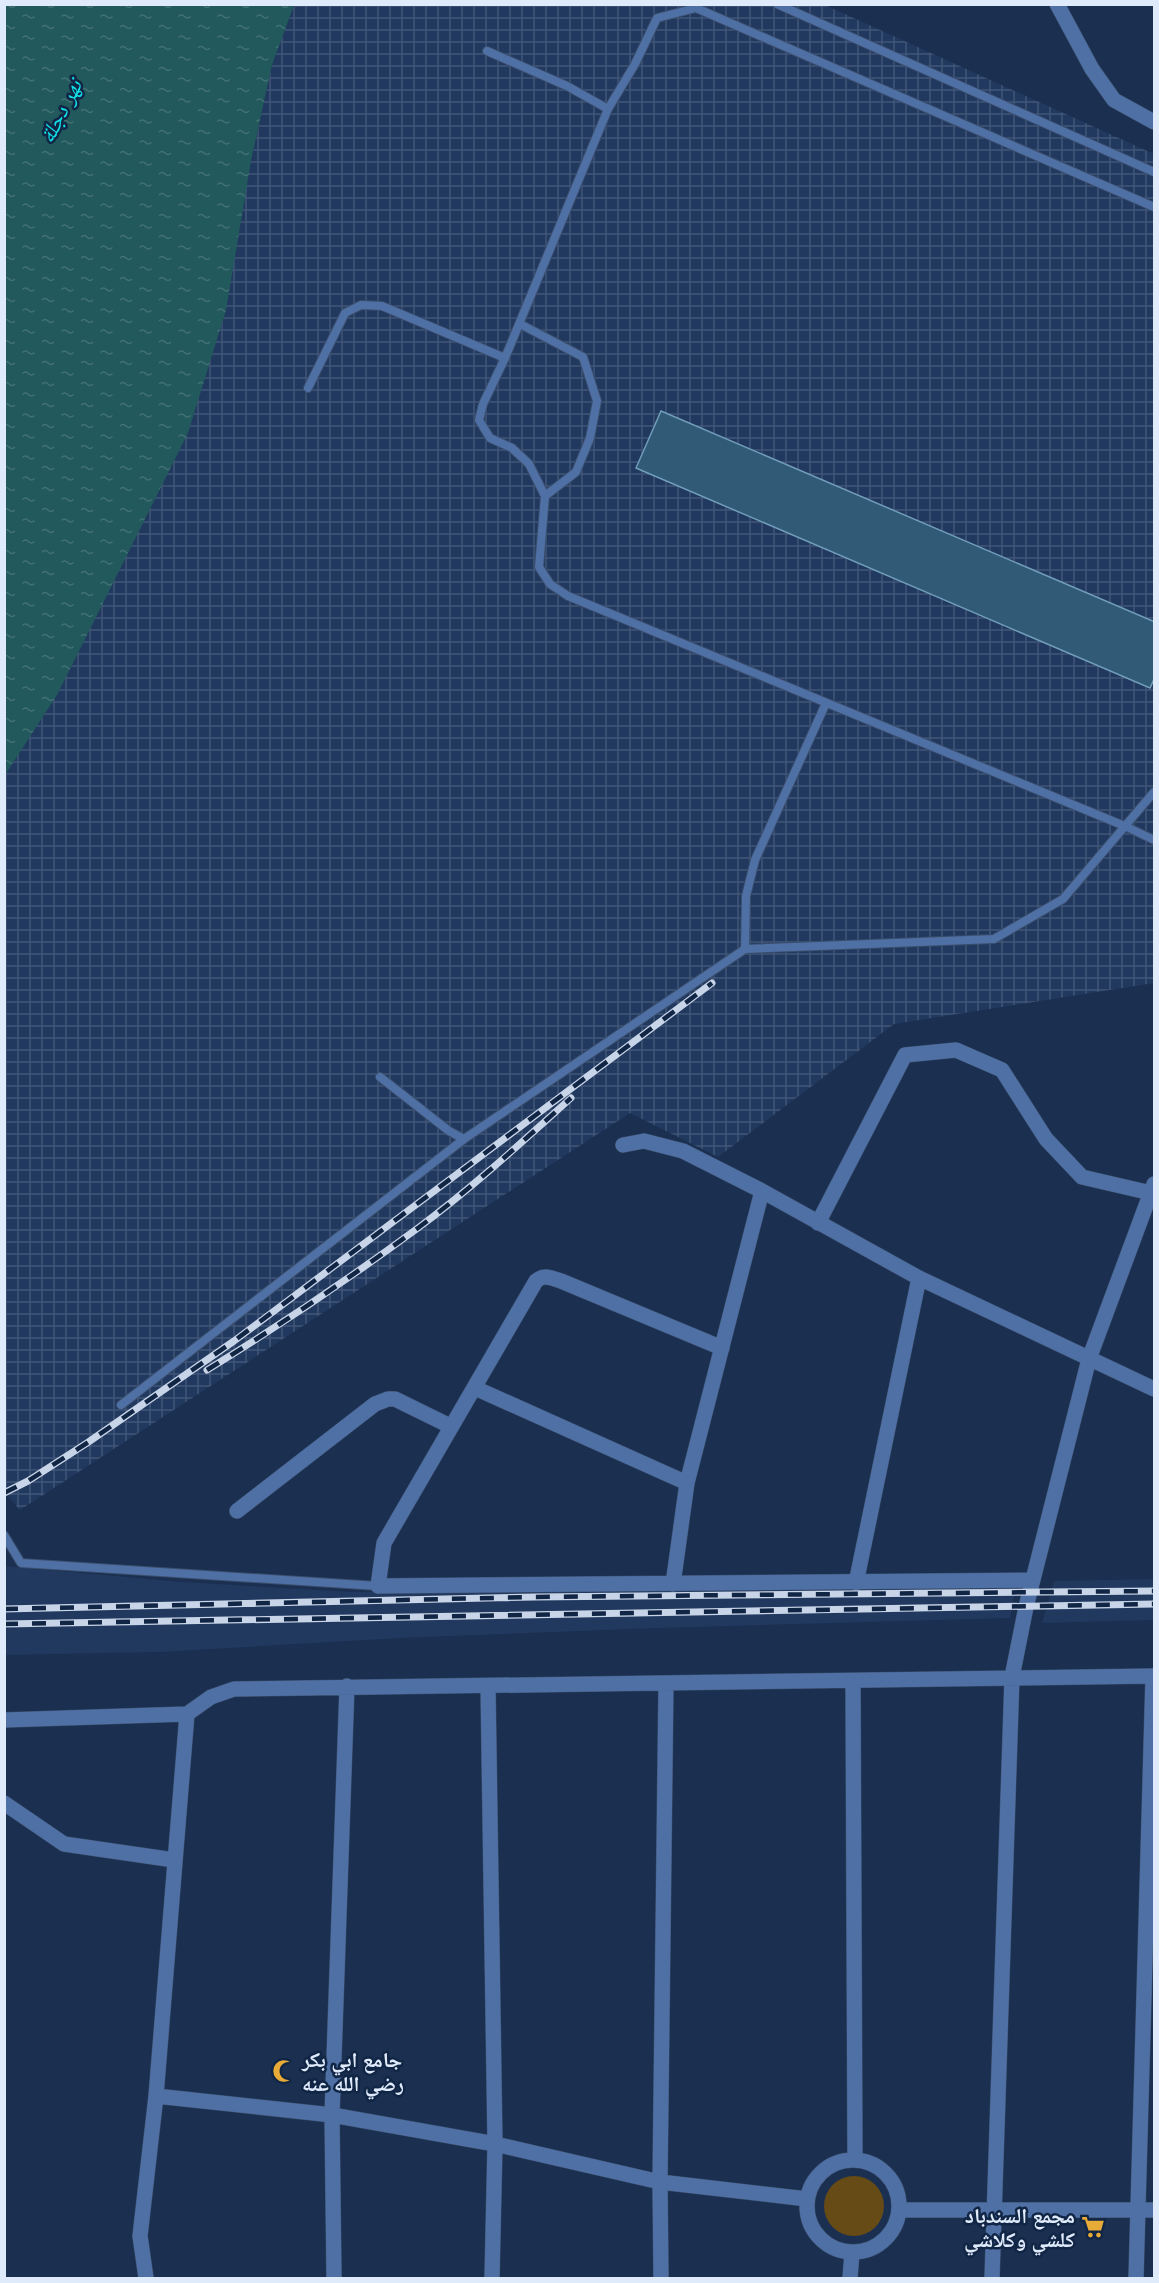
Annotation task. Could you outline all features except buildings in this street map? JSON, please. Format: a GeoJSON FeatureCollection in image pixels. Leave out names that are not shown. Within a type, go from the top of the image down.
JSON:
{"type":"FeatureCollection","features":[{"type":"Feature","properties":{"kind":"street"},"geometry":{"type":"LineString","coordinates":[[1057,4],[1092,69],[1114,100],[1155,122]]}},
{"type":"Feature","properties":{"kind":"street"},"geometry":{"type":"LineString","coordinates":[[818,1223],[905,1055],[956,1050],[1002,1070],[1046,1139],[1082,1177],[1153,1192],[1089,1359],[1033,1580],[1012,1677],[992,2278]]}},
{"type":"Feature","properties":{"kind":"street"},"geometry":{"type":"LineString","coordinates":[[623,1145],[644,1141],[683,1152],[762,1191],[919,1278],[1155,1389]]}},
{"type":"Feature","properties":{"kind":"street"},"geometry":{"type":"LineString","coordinates":[[674,1584],[687,1483],[762,1191]]}},
{"type":"Feature","properties":{"kind":"street"},"geometry":{"type":"LineString","coordinates":[[722,1348],[545,1276],[536,1281],[384,1543],[378,1586],[1033,1580]]}},
{"type":"Feature","properties":{"kind":"street"},"geometry":{"type":"LineString","coordinates":[[856,1583],[919,1278]]}},
{"type":"Feature","properties":{"kind":"street"},"geometry":{"type":"LineString","coordinates":[[475,1388],[687,1483]]}},
{"type":"Feature","properties":{"kind":"street"},"geometry":{"type":"LineString","coordinates":[[237,1511],[375,1404],[388,1399],[396,1399],[450,1426]]}},
{"type":"Feature","properties":{"kind":"street"},"geometry":{"type":"LineString","coordinates":[[4,1720],[187,1714],[211,1697],[234,1689],[1154,1676],[1136,2278]]}},
{"type":"Feature","properties":{"kind":"street"},"geometry":{"type":"LineString","coordinates":[[853,1681],[855,2159]]}},
{"type":"Feature","properties":{"kind":"street"},"geometry":{"type":"LineString","coordinates":[[661,2278],[660,2182],[666,1683]]}},
{"type":"Feature","properties":{"kind":"street"},"geometry":{"type":"LineString","coordinates":[[334,2278],[332,2115],[347,1686]]}},
{"type":"Feature","properties":{"kind":"street"},"geometry":{"type":"LineString","coordinates":[[488,1686],[495,2144],[492,2278]]}},
{"type":"Feature","properties":{"kind":"street"},"geometry":{"type":"LineString","coordinates":[[146,2278],[140,2236],[156,2096],[187,1714]]}},
{"type":"Feature","properties":{"kind":"street"},"geometry":{"type":"LineString","coordinates":[[4,1803],[64,1844],[174,1860]]}},
{"type":"Feature","properties":{"kind":"street"},"geometry":{"type":"LineString","coordinates":[[156,2096],[332,2115],[495,2144],[660,2182],[807,2199]]}},
{"type":"Feature","properties":{"kind":"street"},"geometry":{"type":"LineString","coordinates":[[855,2159],[870,2162],[883,2170],[893,2181],[899,2195],[900,2210],[889,2236],[879,2245],[866,2251],[852,2253],[836,2250],[823,2242],[813,2230],[808,2215],[807,2199],[811,2186],[824,2170],[842,2161],[855,2159]]}},
{"type":"Feature","properties":{"kind":"street"},"geometry":{"type":"LineString","coordinates":[[900,2210],[1137,2208],[1155,2210]]}},
{"type":"Feature","properties":{"kind":"street"},"geometry":{"type":"LineString","coordinates":[[850,2278],[852,2253]]}},
{"type":"Feature","properties":{"kind":"lane"},"geometry":{"type":"LineString","coordinates":[[777,4],[1155,172]]}},
{"type":"Feature","properties":{"kind":"lane"},"geometry":{"type":"LineString","coordinates":[[1155,207],[696,8],[657,18],[635,64],[608,109],[520,324],[483,404],[479,420],[490,438],[512,448],[529,464],[545,496],[539,567],[550,584],[568,596],[1127,826],[1155,840]]}},
{"type":"Feature","properties":{"kind":"lane"},"geometry":{"type":"LineString","coordinates":[[487,51],[567,86],[608,109]]}},
{"type":"Feature","properties":{"kind":"lane"},"geometry":{"type":"LineString","coordinates":[[308,388],[345,313],[361,305],[382,306],[505,358]]}},
{"type":"Feature","properties":{"kind":"lane"},"geometry":{"type":"LineString","coordinates":[[520,324],[583,357],[597,401],[590,438],[576,472],[545,496]]}},
{"type":"Feature","properties":{"kind":"lane"},"geometry":{"type":"LineString","coordinates":[[746,949],[746,896],[755,860],[826,703]]}},
{"type":"Feature","properties":{"kind":"lane"},"geometry":{"type":"LineString","coordinates":[[121,1405],[464,1139],[746,949],[994,939],[1063,899],[1155,792]]}},
{"type":"Feature","properties":{"kind":"lane"},"geometry":{"type":"LineString","coordinates":[[380,1077],[449,1131],[464,1139]]}},
{"type":"Feature","properties":{"kind":"lane"},"geometry":{"type":"LineString","coordinates":[[4,1535],[21,1563],[378,1586]]}},
{"type":"Feature","properties":{"kind":"shaded area"},"geometry":{"type":"Polygon","coordinates":[[[294,5],[825,5],[1154,154],[1154,983],[894,1024],[718,1157],[630,1113],[20,1510],[4,1492],[4,775],[57,695],[251,161],[272,65],[294,5]]]}},
{"type":"Feature","properties":{"kind":"shaded area"},"geometry":{"type":"Polygon","coordinates":[[[4,1566],[182,1582],[353,1592],[1017,1582],[1010,1618],[658,1628],[399,1638],[161,1652],[5,1655],[4,1566]]]}},
{"type":"Feature","properties":{"kind":"shaded area"},"geometry":{"type":"Polygon","coordinates":[[[1154,1579],[1154,1620],[1042,1623],[1054,1581],[1154,1579]]]}},
{"type":"Feature","properties":{"kind":"shaded area"},"geometry":{"type":"Polygon","coordinates":[[[854,2176],[871,2181],[879,2189],[884,2206],[879,2223],[871,2231],[854,2236],[837,2231],[829,2223],[824,2206],[829,2189],[837,2181],[854,2176]]]}},
{"type":"Feature","properties":{"kind":"water","name":"نهر دجلة"},"geometry":{"type":"Polygon","coordinates":[[[5,4],[294,5],[272,65],[251,161],[226,310],[188,433],[57,695],[5,775],[5,4]]]}},
{"type":"Feature","properties":{"kind":"railway"},"geometry":{"type":"LineString","coordinates":[[4,1493],[28,1481],[87,1443],[234,1341],[712,983]]}},
{"type":"Feature","properties":{"kind":"railway"},"geometry":{"type":"LineString","coordinates":[[207,1370],[314,1301],[418,1228],[477,1181],[571,1098]]}},
{"type":"Feature","properties":{"kind":"railway"},"geometry":{"type":"LineString","coordinates":[[4,1609],[534,1597],[1154,1591]]}},
{"type":"Feature","properties":{"kind":"railway"},"geometry":{"type":"LineString","coordinates":[[4,1624],[1154,1604]]}},
{"type":"Feature","properties":{"kind":"place","name":"جامع ابي بكر رضي الله عنه"},"geometry":{"type":"Point","coordinates":[284,2071]}},
{"type":"Feature","properties":{"kind":"place","name":"مجمع السندباد كلشي وكلاشي"},"geometry":{"type":"Point","coordinates":[1093,2227]}}]}
